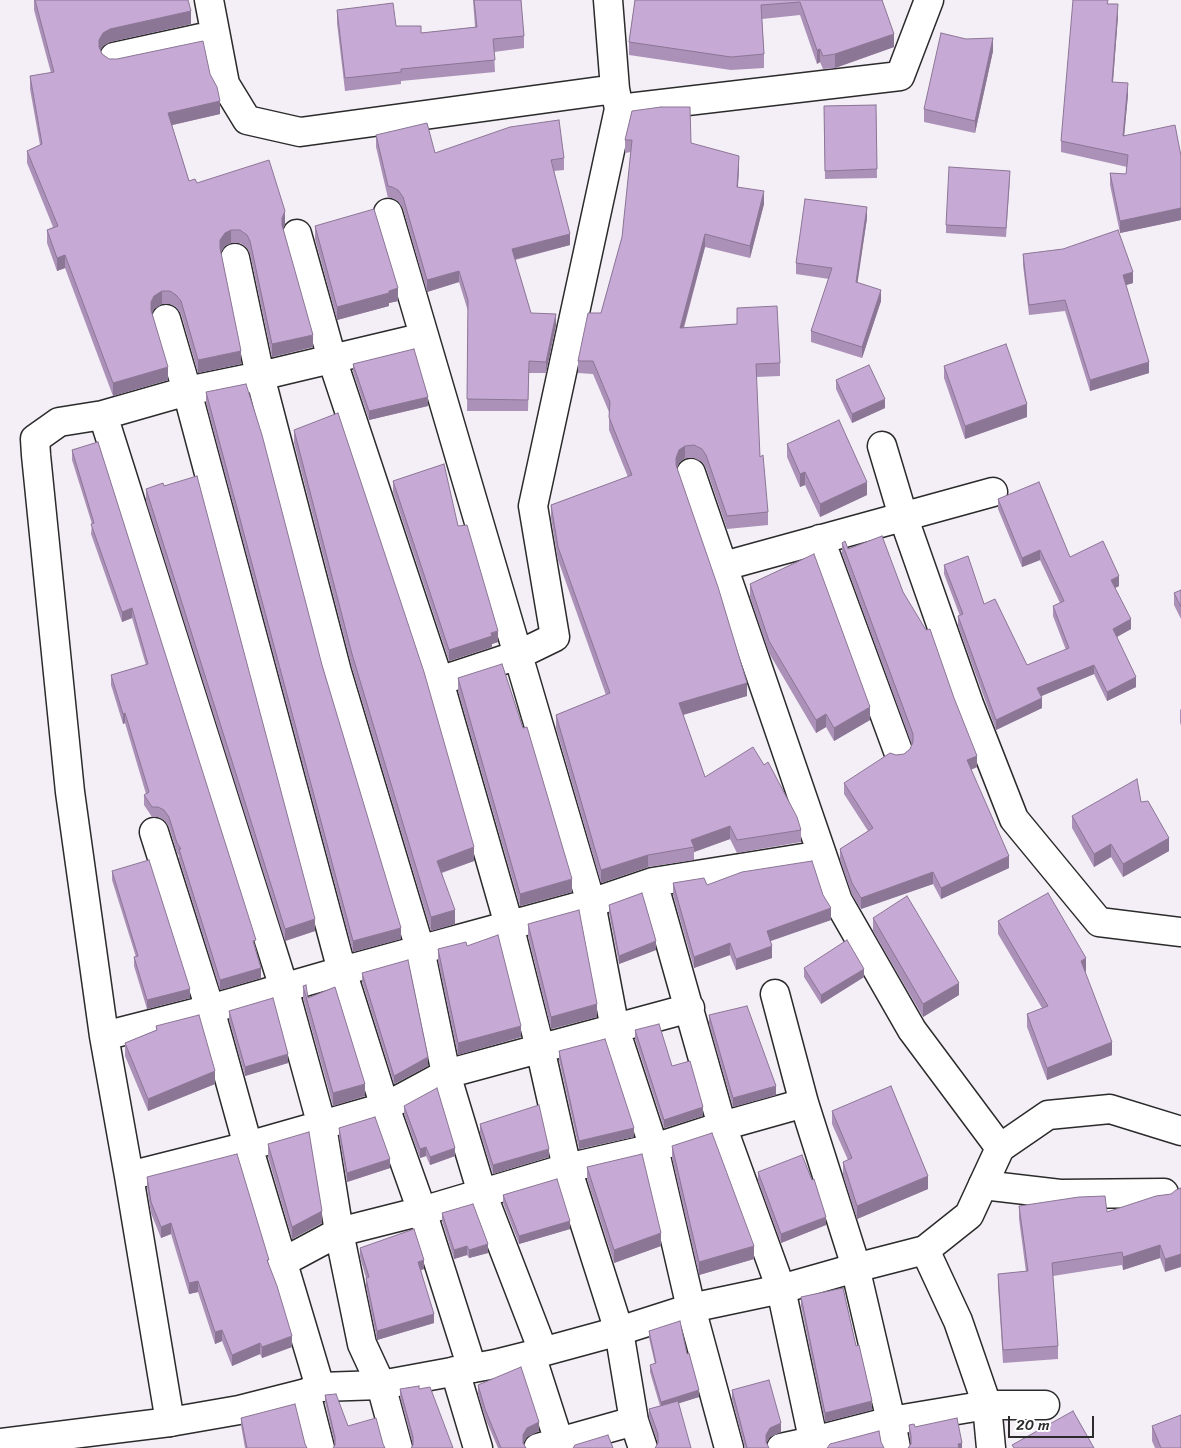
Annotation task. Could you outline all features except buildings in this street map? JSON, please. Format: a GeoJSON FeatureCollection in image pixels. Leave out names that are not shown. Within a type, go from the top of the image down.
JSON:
{"type":"FeatureCollection","features":[{"type":"Feature","properties":{"kind":"street"},"geometry":{"type":"LineString","coordinates":[[209,0],[225,84],[248,120],[300,132],[617,99],[900,76],[929,0]]}},
{"type":"Feature","properties":{"kind":"street"},"geometry":{"type":"LineString","coordinates":[[439,681],[518,655],[555,637],[533,506],[617,99],[608,0]]}},
{"type":"Feature","properties":{"kind":"street"},"geometry":{"type":"LineString","coordinates":[[114,57],[216,35]]}},
{"type":"Feature","properties":{"kind":"street"},"geometry":{"type":"LineString","coordinates":[[388,214],[591,903],[615,1029],[654,1148],[691,1308],[729,1448]]}},
{"type":"Feature","properties":{"kind":"street"},"geometry":{"type":"LineString","coordinates":[[297,234],[332,359],[439,681],[509,925],[540,1048],[567,1168],[619,1331],[634,1421],[643,1448]]}},
{"type":"Feature","properties":{"kind":"street"},"geometry":{"type":"LineString","coordinates":[[235,258],[260,376],[338,672],[420,949],[446,1074],[482,1193],[537,1353],[553,1446],[634,1421]]}},
{"type":"Feature","properties":{"kind":"street"},"geometry":{"type":"LineString","coordinates":[[166,319],[187,391],[342,971],[385,1107],[422,1211],[463,1370],[478,1448]]}},
{"type":"Feature","properties":{"kind":"street"},"geometry":{"type":"LineString","coordinates":[[170,1422],[104,1036],[70,792],[49,592],[36,439],[59,422],[102,415],[187,391],[424,338]]}},
{"type":"Feature","properties":{"kind":"street"},"geometry":{"type":"LineString","coordinates":[[102,415],[284,988],[322,1126],[339,1232],[362,1344],[381,1385],[398,1448]]}},
{"type":"Feature","properties":{"kind":"street"},"geometry":{"type":"LineString","coordinates":[[882,446],[903,516],[969,704],[1014,819],[1099,922],[1181,932]]}},
{"type":"Feature","properties":{"kind":"street"},"geometry":{"type":"LineString","coordinates":[[691,473],[838,901],[912,1030],[1000,1148]]}},
{"type":"Feature","properties":{"kind":"street"},"geometry":{"type":"LineString","coordinates":[[724,566],[993,492]]}},
{"type":"Feature","properties":{"kind":"street"},"geometry":{"type":"LineString","coordinates":[[820,539],[898,751]]}},
{"type":"Feature","properties":{"kind":"street"},"geometry":{"type":"LineString","coordinates":[[154,832],[210,1008],[248,1146],[283,1262],[313,1390],[320,1448]]}},
{"type":"Feature","properties":{"kind":"street"},"geometry":{"type":"LineString","coordinates":[[104,1036],[591,903],[653,882],[822,855]]}},
{"type":"Feature","properties":{"kind":"street"},"geometry":{"type":"LineString","coordinates":[[653,882],[722,1126],[780,1289],[814,1445]]}},
{"type":"Feature","properties":{"kind":"street"},"geometry":{"type":"LineString","coordinates":[[775,994],[804,1103],[855,1268],[892,1421],[896,1448]]}},
{"type":"Feature","properties":{"kind":"street"},"geometry":{"type":"LineString","coordinates":[[129,1176],[322,1126],[385,1107],[446,1074],[690,1008]]}},
{"type":"Feature","properties":{"kind":"street"},"geometry":{"type":"LineString","coordinates":[[283,1262],[339,1232],[422,1211],[567,1168],[654,1148],[722,1126],[804,1103]]}},
{"type":"Feature","properties":{"kind":"street"},"geometry":{"type":"LineString","coordinates":[[0,1443],[170,1422],[239,1410],[313,1390],[381,1385],[495,1364],[619,1331],[691,1308],[780,1289],[925,1250],[969,1215],[1000,1148],[1048,1115],[1110,1109],[1181,1131]]}},
{"type":"Feature","properties":{"kind":"street"},"geometry":{"type":"LineString","coordinates":[[983,1185],[1060,1194],[1164,1194]]}},
{"type":"Feature","properties":{"kind":"street"},"geometry":{"type":"LineString","coordinates":[[925,1250],[958,1321],[987,1405],[991,1448]]}},
{"type":"Feature","properties":{"kind":"street"},"geometry":{"type":"LineString","coordinates":[[781,1448],[814,1445],[892,1421],[987,1405],[1045,1405]]}}]}
